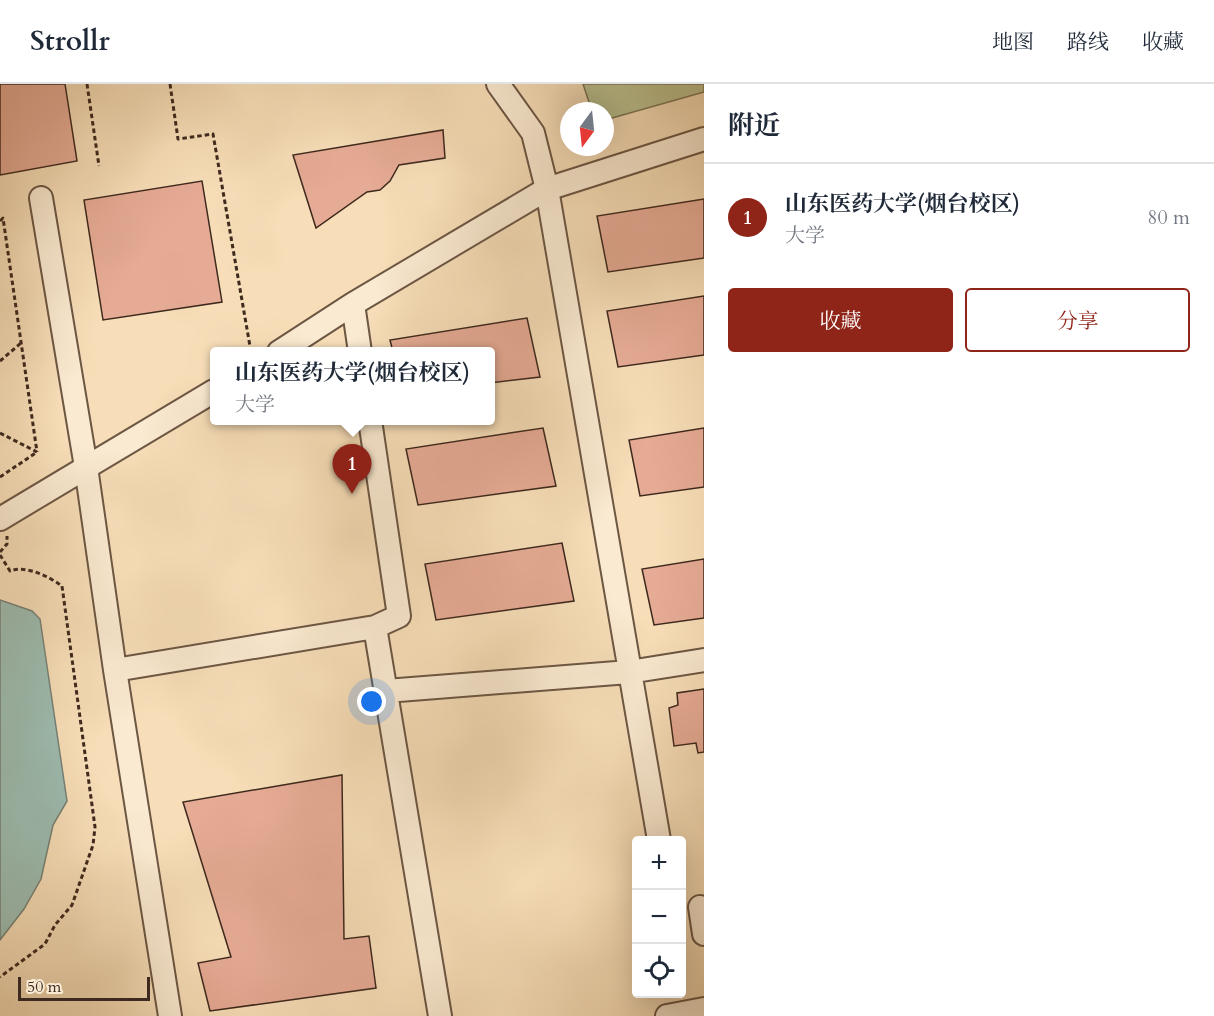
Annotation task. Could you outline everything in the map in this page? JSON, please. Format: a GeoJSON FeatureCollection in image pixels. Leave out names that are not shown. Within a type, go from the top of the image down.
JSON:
{"type":"FeatureCollection","features":[{"type":"Feature","properties":{"kind":"street"},"geometry":{"type":"LineString","coordinates":[[498,84],[533,133],[547,189],[658,836]]}},
{"type":"Feature","properties":{"kind":"street"},"geometry":{"type":"LineString","coordinates":[[285,347],[353,304],[547,189],[704,139]]}},
{"type":"Feature","properties":{"kind":"street"},"geometry":{"type":"LineString","coordinates":[[41,198],[86,467],[115,670],[170,1016]]}},
{"type":"Feature","properties":{"kind":"street"},"geometry":{"type":"LineString","coordinates":[[353,304],[359,347]]}},
{"type":"Feature","properties":{"kind":"street"},"geometry":{"type":"LineString","coordinates":[[2,525],[86,467],[210,393]]}},
{"type":"Feature","properties":{"kind":"street"},"geometry":{"type":"LineString","coordinates":[[115,670],[375,627],[399,616],[371,425]]}},
{"type":"Feature","properties":{"kind":"street"},"geometry":{"type":"LineString","coordinates":[[375,627],[440,1016]]}},
{"type":"Feature","properties":{"kind":"street"},"geometry":{"type":"LineString","coordinates":[[386,691],[629,672],[704,660]]}},
{"type":"Feature","properties":{"kind":"street"},"geometry":{"type":"LineString","coordinates":[[695,908],[704,934]]}},
{"type":"Feature","properties":{"kind":"path"},"geometry":{"type":"LineString","coordinates":[[87,84],[99,166]]}},
{"type":"Feature","properties":{"kind":"path"},"geometry":{"type":"LineString","coordinates":[[170,84],[178,140],[213,134],[250,347]]}},
{"type":"Feature","properties":{"kind":"path"},"geometry":{"type":"LineString","coordinates":[[0,221],[3,218],[37,452]]}},
{"type":"Feature","properties":{"kind":"path"},"geometry":{"type":"LineString","coordinates":[[0,361],[21,343]]}},
{"type":"Feature","properties":{"kind":"path"},"geometry":{"type":"LineString","coordinates":[[0,433],[37,452]]}},
{"type":"Feature","properties":{"kind":"path"},"geometry":{"type":"LineString","coordinates":[[0,477],[37,452]]}},
{"type":"Feature","properties":{"kind":"path"},"geometry":{"type":"LineString","coordinates":[[0,977],[45,944],[55,925],[72,905],[93,845],[95,827],[62,586],[48,576],[19,568],[10,571],[0,554],[8,538],[2,525]]}},
{"type":"Feature","properties":{"kind":"green space"},"geometry":{"type":"Polygon","coordinates":[[[583,84],[704,84],[704,92],[614,117],[614,102],[589,102],[583,84]]]}},
{"type":"Feature","properties":{"kind":"shaded area"},"geometry":{"type":"Polygon","coordinates":[[[0,600],[32,611],[40,619],[67,801],[53,825],[41,879],[24,909],[0,940],[0,600]]]}},
{"type":"Feature","properties":{"kind":"building"},"geometry":{"type":"Polygon","coordinates":[[[0,84],[65,84],[77,161],[0,175],[0,84]]]}},
{"type":"Feature","properties":{"kind":"building"},"geometry":{"type":"Polygon","coordinates":[[[443,130],[445,158],[399,165],[390,181],[380,190],[367,192],[316,228],[293,155],[443,130]]]}},
{"type":"Feature","properties":{"kind":"building"},"geometry":{"type":"Polygon","coordinates":[[[202,181],[222,302],[103,320],[84,200],[202,181]]]}},
{"type":"Feature","properties":{"kind":"building"},"geometry":{"type":"Polygon","coordinates":[[[704,199],[704,258],[608,272],[597,216],[704,199]]]}},
{"type":"Feature","properties":{"kind":"building"},"geometry":{"type":"Polygon","coordinates":[[[704,296],[704,355],[618,367],[607,311],[704,296]]]}},
{"type":"Feature","properties":{"kind":"building"},"geometry":{"type":"Polygon","coordinates":[[[527,318],[540,377],[495,382],[495,347],[392,347],[390,340],[527,318]]]}},
{"type":"Feature","properties":{"kind":"building"},"geometry":{"type":"Polygon","coordinates":[[[543,428],[556,486],[418,505],[406,449],[543,428]]]}},
{"type":"Feature","properties":{"kind":"building"},"geometry":{"type":"Polygon","coordinates":[[[704,428],[704,487],[640,496],[629,440],[704,428]]]}},
{"type":"Feature","properties":{"kind":"building"},"geometry":{"type":"Polygon","coordinates":[[[562,543],[574,601],[436,620],[425,564],[562,543]]]}},
{"type":"Feature","properties":{"kind":"building"},"geometry":{"type":"Polygon","coordinates":[[[704,559],[704,618],[654,625],[642,569],[704,559]]]}},
{"type":"Feature","properties":{"kind":"building"},"geometry":{"type":"Polygon","coordinates":[[[704,689],[704,752],[698,753],[696,743],[674,746],[669,708],[678,705],[677,693],[704,689]]]}},
{"type":"Feature","properties":{"kind":"building"},"geometry":{"type":"Polygon","coordinates":[[[342,775],[344,939],[369,936],[376,988],[210,1011],[198,963],[231,957],[183,802],[342,775]]]}},
{"type":"Feature","properties":{"kind":"place","name":"山东医药大学(烟台校区)"},"geometry":{"type":"Point","coordinates":[352,494]}}]}
